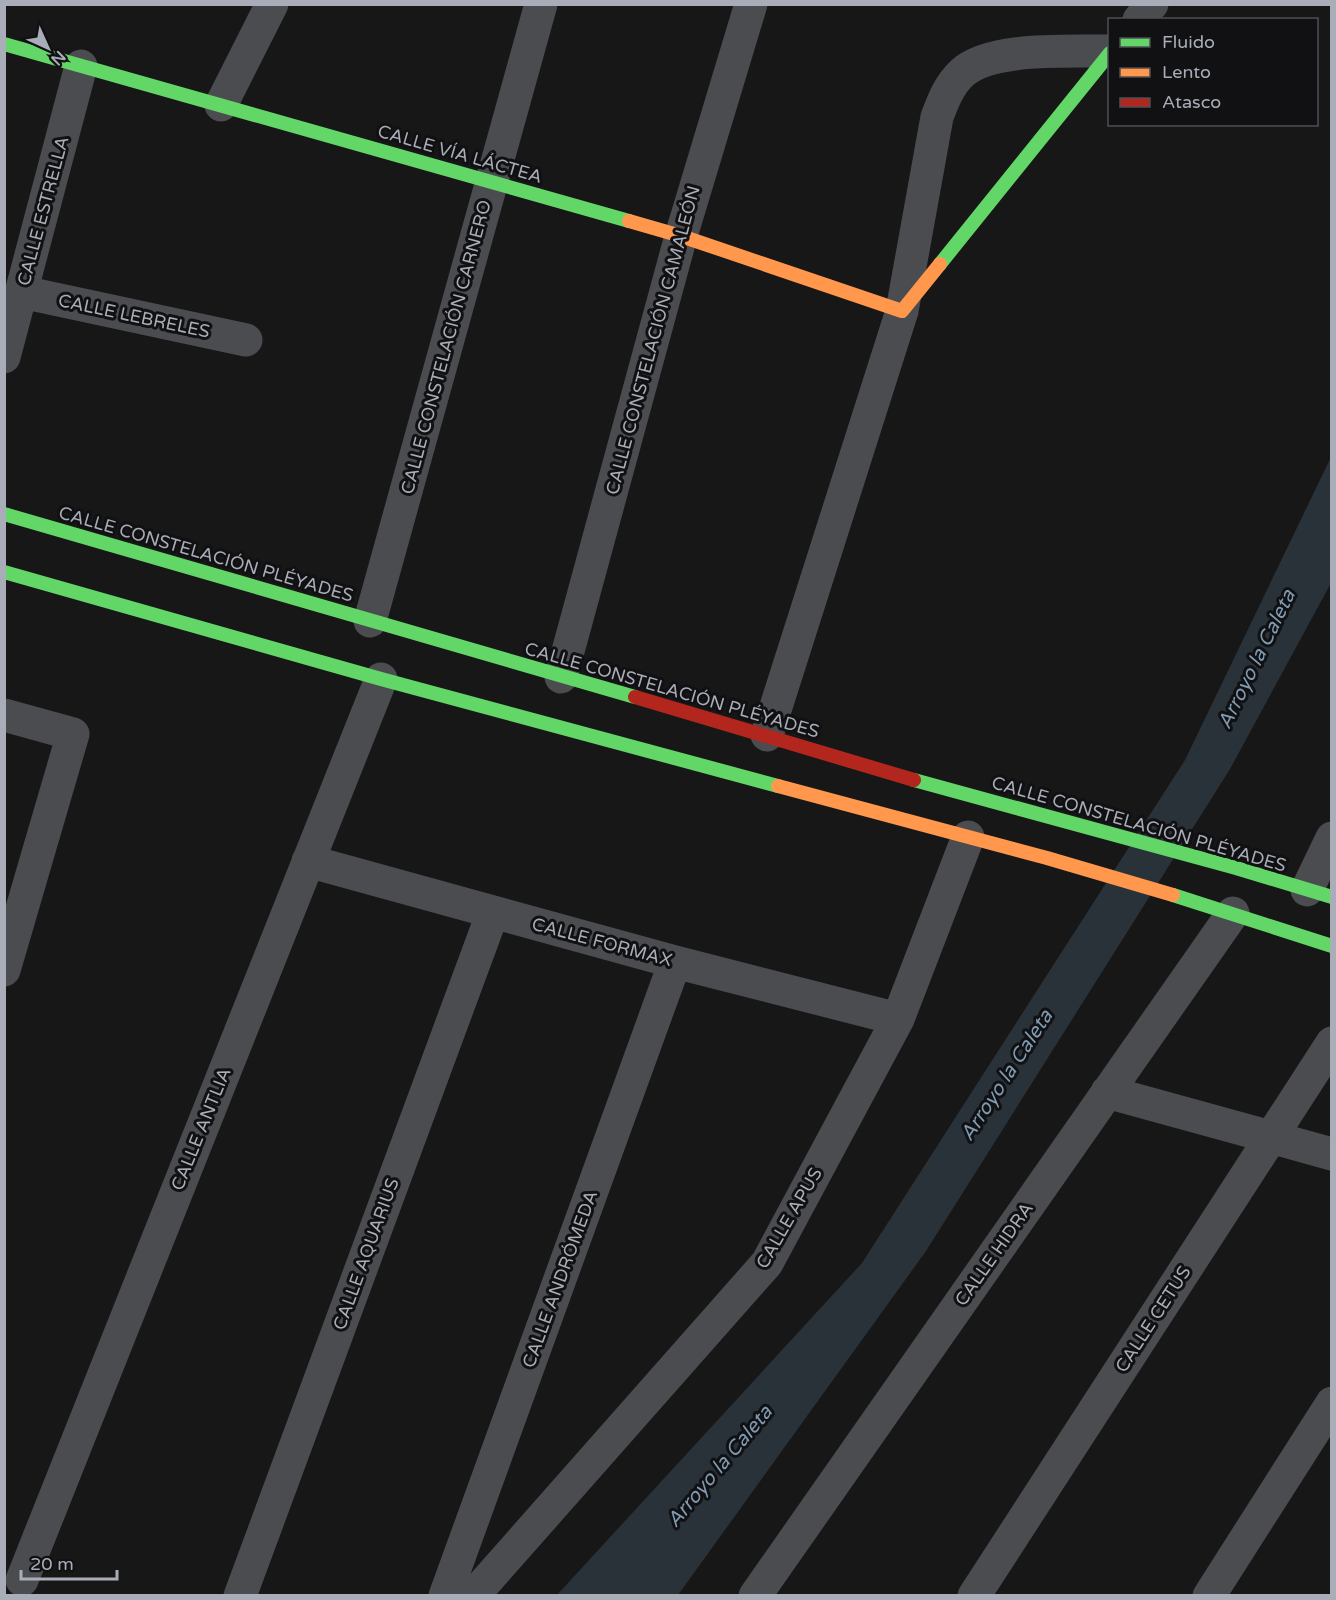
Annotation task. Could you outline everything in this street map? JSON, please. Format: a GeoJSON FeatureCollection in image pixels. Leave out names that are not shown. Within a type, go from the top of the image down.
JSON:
{"type":"FeatureCollection","features":[{"type":"Feature","properties":{"kind":"main road","name":"CALLE VÍA LÁCTEA"},"geometry":{"type":"LineString","coordinates":[[4,44],[681,236],[902,311]]}},
{"type":"Feature","properties":{"kind":"main road"},"geometry":{"type":"LineString","coordinates":[[902,311],[1108,54]]}},
{"type":"Feature","properties":{"kind":"main road","name":"CALLE CONSTELACIÓN PLÉYADES"},"geometry":{"type":"LineString","coordinates":[[4,514],[767,735],[896,775],[1319,893]]}},
{"type":"Feature","properties":{"kind":"main road"},"geometry":{"type":"LineString","coordinates":[[4,572],[381,679],[1047,858],[1226,911],[1332,946]]}},
{"type":"Feature","properties":{"kind":"street"},"geometry":{"type":"LineString","coordinates":[[221,105],[272,4]]}},
{"type":"Feature","properties":{"kind":"street","name":"CALLE CONSTELACIÓN CARNERO"},"geometry":{"type":"LineString","coordinates":[[370,621],[541,4]]}},
{"type":"Feature","properties":{"kind":"street","name":"CALLE CONSTELACIÓN CAMALEÓN"},"geometry":{"type":"LineString","coordinates":[[561,677],[681,236],[751,4]]}},
{"type":"Feature","properties":{"kind":"street"},"geometry":{"type":"LineString","coordinates":[[1141,18],[1152,4]]}},
{"type":"Feature","properties":{"kind":"street"},"geometry":{"type":"LineString","coordinates":[[767,735],[902,311],[937,117],[947,92],[962,73],[982,60],[1005,54],[1108,52]]}},
{"type":"Feature","properties":{"kind":"street","name":"CALLE ESTRELLA"},"geometry":{"type":"LineString","coordinates":[[4,357],[81,66]]}},
{"type":"Feature","properties":{"kind":"street","name":"CALLE LEBRELES"},"geometry":{"type":"LineString","coordinates":[[22,292],[246,340]]}},
{"type":"Feature","properties":{"kind":"street","name":"CALLE ANTLIA"},"geometry":{"type":"LineString","coordinates":[[22,1580],[381,679]]}},
{"type":"Feature","properties":{"kind":"street"},"geometry":{"type":"LineString","coordinates":[[4,715],[73,734],[4,970]]}},
{"type":"Feature","properties":{"kind":"street","name":"CALLE APUS"},"geometry":{"type":"LineString","coordinates":[[473,1596],[767,1263],[898,1019],[968,837]]}},
{"type":"Feature","properties":{"kind":"street"},"geometry":{"type":"LineString","coordinates":[[1319,893],[1332,838]]}},
{"type":"Feature","properties":{"kind":"street","name":"CALLE FORMAX"},"geometry":{"type":"LineString","coordinates":[[308,861],[675,962],[898,1019]]}},
{"type":"Feature","properties":{"kind":"street","name":"CALLE HIDRA"},"geometry":{"type":"LineString","coordinates":[[755,1596],[1107,1092],[1226,911]]}},
{"type":"Feature","properties":{"kind":"street","name":"CALLE AQUARIUS"},"geometry":{"type":"LineString","coordinates":[[240,1596],[493,912]]}},
{"type":"Feature","properties":{"kind":"street","name":"CALLE ANDRÓMEDA"},"geometry":{"type":"LineString","coordinates":[[445,1596],[675,962]]}},
{"type":"Feature","properties":{"kind":"street","name":"CALLE CETUS"},"geometry":{"type":"LineString","coordinates":[[974,1596],[1332,1043]]}},
{"type":"Feature","properties":{"kind":"street"},"geometry":{"type":"LineString","coordinates":[[1107,1092],[1332,1154]]}},
{"type":"Feature","properties":{"kind":"street"},"geometry":{"type":"LineString","coordinates":[[1209,1596],[1332,1403]]}},
{"type":"Feature","properties":{"kind":"water","name":"Arroyo la Caleta"},"geometry":{"type":"Polygon","coordinates":[[[1331,457],[1331,583],[1230,769],[926,1251],[678,1595],[556,1596],[862,1263],[1185,760],[1331,457]]]}},
{"type":"Feature","properties":{"kind":"traffic: fast"},"geometry":{"type":"LineString","coordinates":[[4,44],[629,221]]}},
{"type":"Feature","properties":{"kind":"traffic: fast"},"geometry":{"type":"LineString","coordinates":[[940,264],[1108,55]]}},
{"type":"Feature","properties":{"kind":"traffic: fast"},"geometry":{"type":"LineString","coordinates":[[4,514],[635,697]]}},
{"type":"Feature","properties":{"kind":"traffic: fast"},"geometry":{"type":"LineString","coordinates":[[4,572],[381,679],[778,786]]}},
{"type":"Feature","properties":{"kind":"traffic: fast"},"geometry":{"type":"LineString","coordinates":[[914,780],[1236,868],[1332,897]]}},
{"type":"Feature","properties":{"kind":"traffic: fast"},"geometry":{"type":"LineString","coordinates":[[1173,895],[1332,946]]}},
{"type":"Feature","properties":{"kind":"traffic: slow"},"geometry":{"type":"LineString","coordinates":[[629,221],[681,236],[902,311],[940,264]]}},
{"type":"Feature","properties":{"kind":"traffic: slow"},"geometry":{"type":"LineString","coordinates":[[778,786],[1047,858],[1173,895]]}},
{"type":"Feature","properties":{"kind":"traffic: jam"},"geometry":{"type":"LineString","coordinates":[[635,697],[914,780]]}}]}
